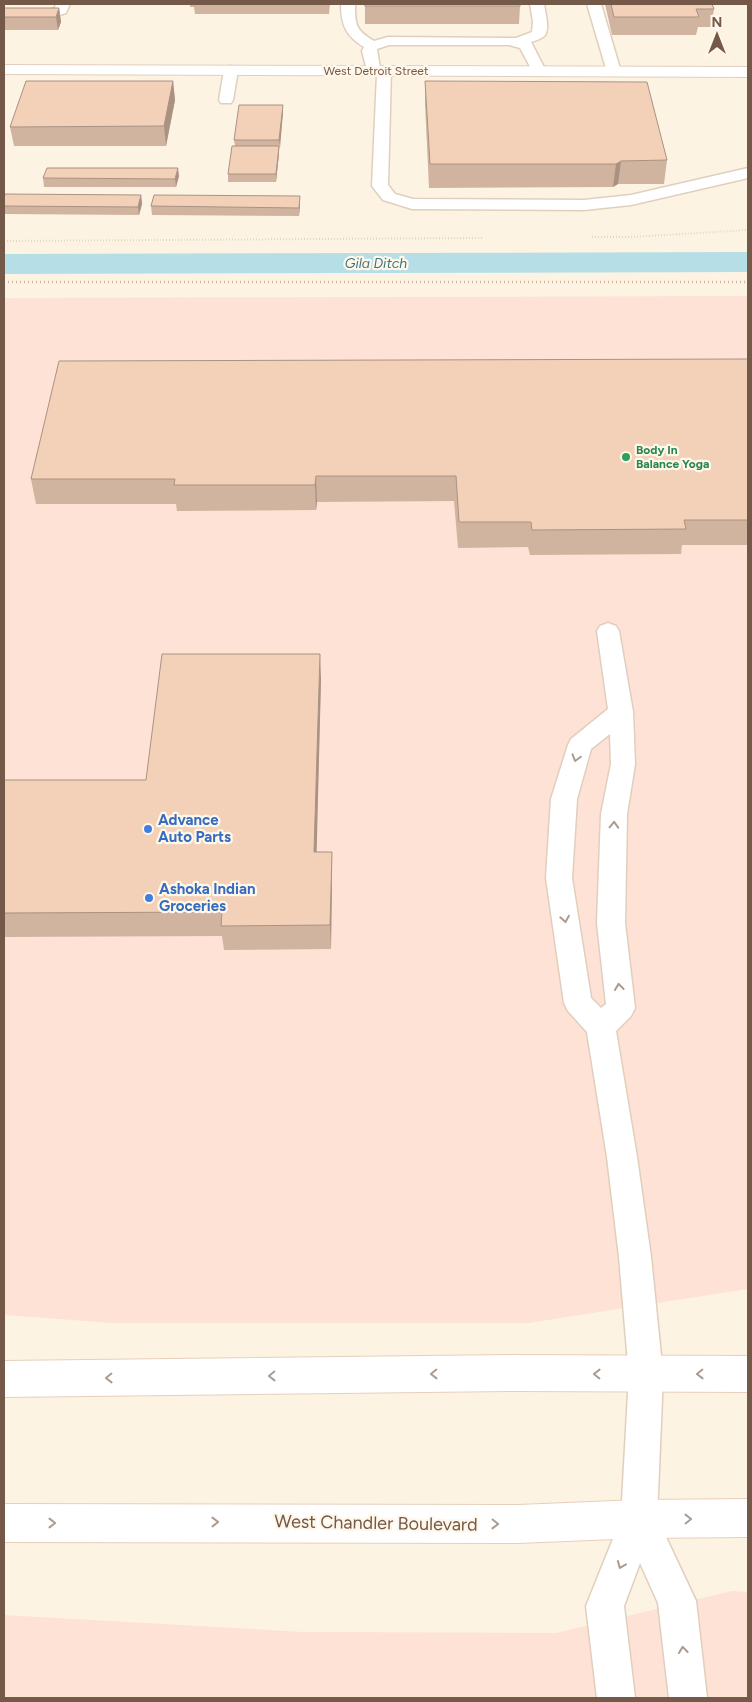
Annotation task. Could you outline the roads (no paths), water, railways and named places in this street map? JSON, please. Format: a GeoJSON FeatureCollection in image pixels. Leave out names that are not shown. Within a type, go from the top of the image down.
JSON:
{"type":"FeatureCollection","features":[{"type":"Feature","properties":{"kind":"street","name":"West Detroit Street"},"geometry":{"type":"LineString","coordinates":[[4,70],[748,72]]}},
{"type":"Feature","properties":{"kind":"street"},"geometry":{"type":"LineString","coordinates":[[4,1379],[515,1373],[748,1374]]}},
{"type":"Feature","properties":{"kind":"street","name":"West Chandler Boulevard"},"geometry":{"type":"LineString","coordinates":[[4,1524],[254,1522],[518,1524],[639,1519],[748,1518]]}},
{"type":"Feature","properties":{"kind":"lane"},"geometry":{"type":"LineString","coordinates":[[4,15],[47,15],[61,10],[63,4]]}},
{"type":"Feature","properties":{"kind":"lane"},"geometry":{"type":"LineString","coordinates":[[348,4],[347,21],[353,35],[372,46]]}},
{"type":"Feature","properties":{"kind":"lane"},"geometry":{"type":"LineString","coordinates":[[537,4],[540,22],[539,34],[519,42],[398,40],[372,46],[368,51],[378,71],[380,186],[389,197],[412,204],[584,205],[631,200],[748,173]]}},
{"type":"Feature","properties":{"kind":"lane"},"geometry":{"type":"LineString","coordinates":[[594,4],[614,72]]}},
{"type":"Feature","properties":{"kind":"lane"},"geometry":{"type":"LineString","coordinates":[[519,42],[529,50],[539,71]]}},
{"type":"Feature","properties":{"kind":"lane"},"geometry":{"type":"LineString","coordinates":[[226,100],[231,70]]}},
{"type":"Feature","properties":{"kind":"lane"},"geometry":{"type":"LineString","coordinates":[[601,1027],[621,1008],[610,923],[614,814],[623,764],[621,712],[608,631]]}},
{"type":"Feature","properties":{"kind":"lane"},"geometry":{"type":"LineString","coordinates":[[616,1698],[605,1606],[639,1519],[646,1375],[635,1257],[601,1027],[578,1003],[559,878],[564,799],[580,745],[621,712]]}},
{"type":"Feature","properties":{"kind":"lane"},"geometry":{"type":"LineString","coordinates":[[639,1519],[677,1601],[688,1698]]}},
{"type":"Feature","properties":{"kind":"waterway","name":"Gila Ditch"},"geometry":{"type":"LineString","coordinates":[[4,264],[748,262]]}},
{"type":"Feature","properties":{"kind":"place","name":"Body In Balance Yoga"},"geometry":{"type":"Point","coordinates":[626,457]}},
{"type":"Feature","properties":{"kind":"place","name":"Advance Auto Parts"},"geometry":{"type":"Point","coordinates":[148,829]}},
{"type":"Feature","properties":{"kind":"place","name":"Ashoka Indian Groceries"},"geometry":{"type":"Point","coordinates":[149,898]}}]}
